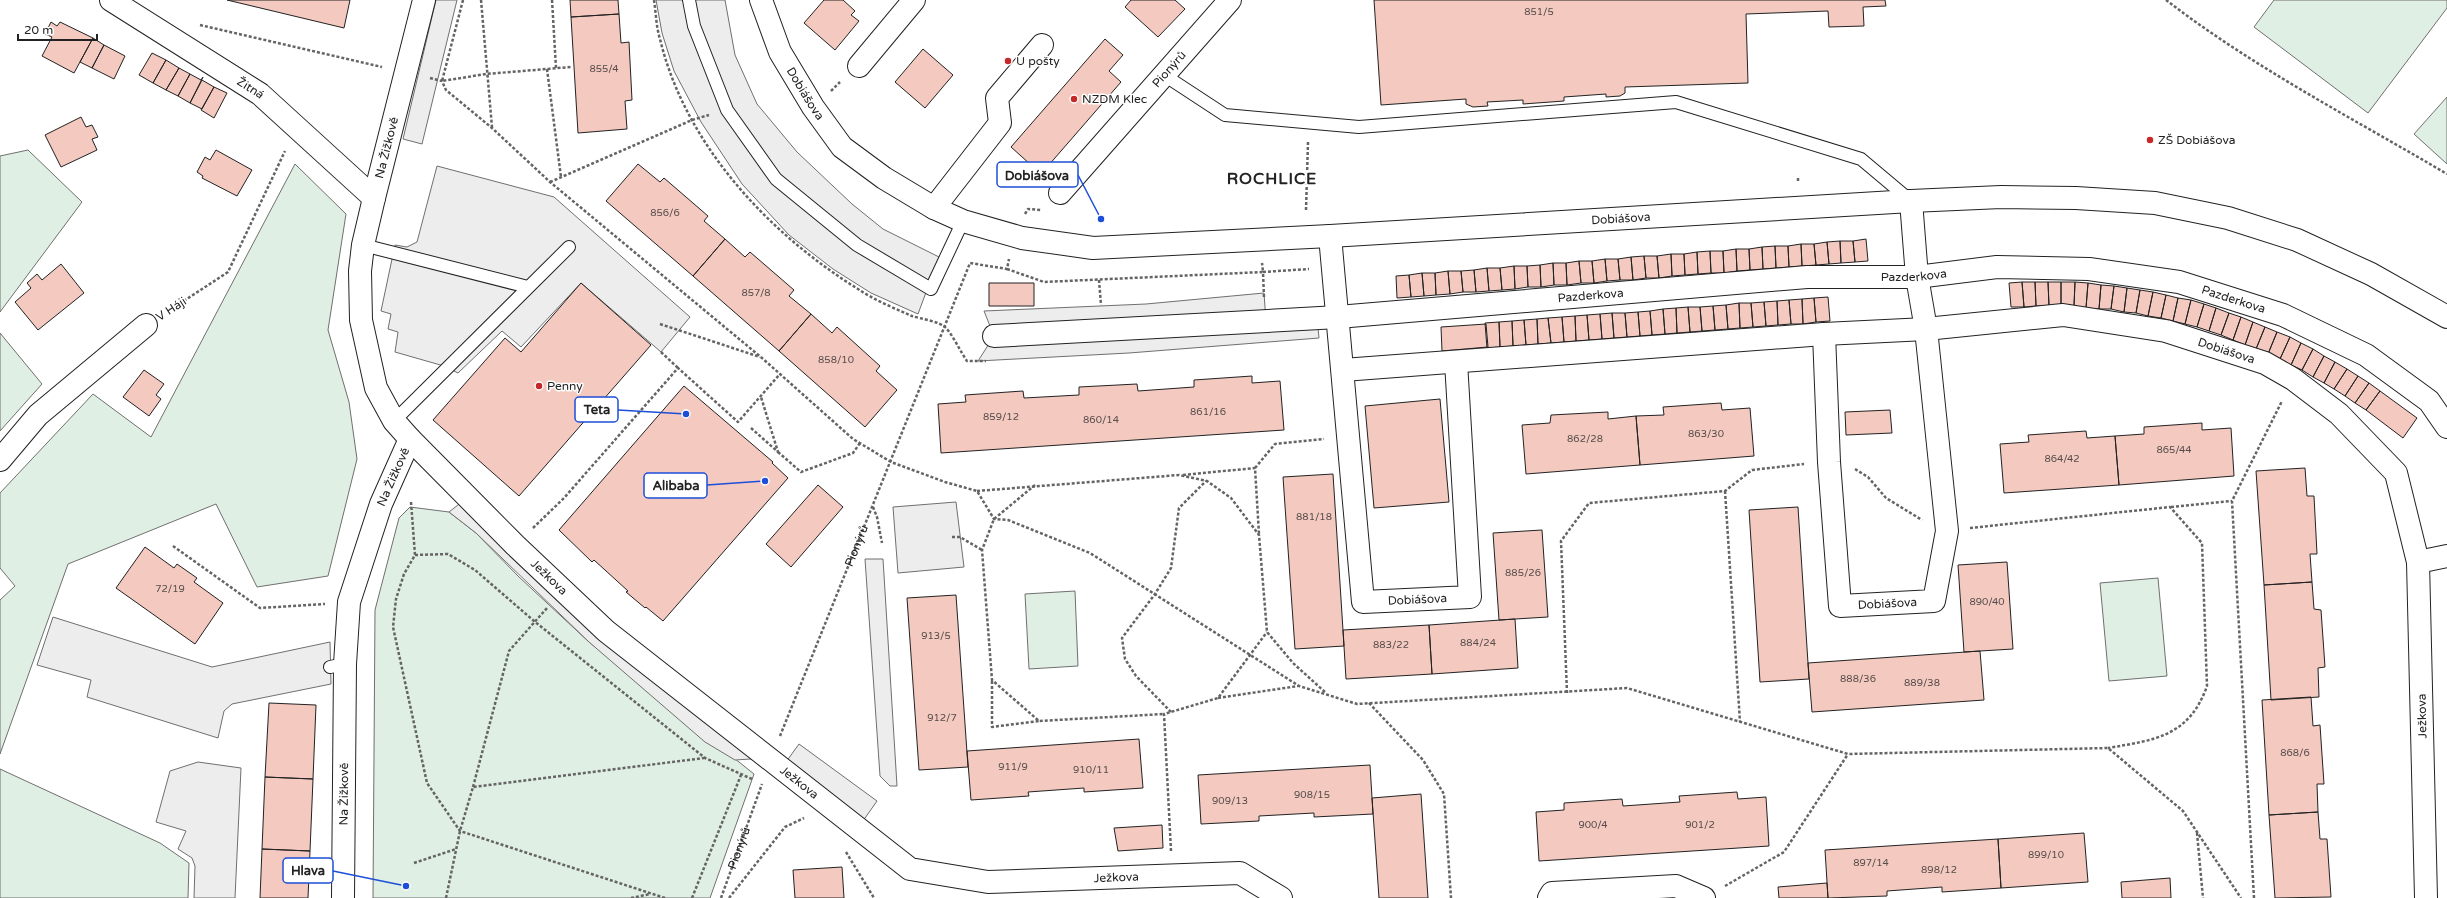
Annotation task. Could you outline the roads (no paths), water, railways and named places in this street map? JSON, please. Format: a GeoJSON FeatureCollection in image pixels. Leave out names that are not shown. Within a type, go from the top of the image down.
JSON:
{"type":"FeatureCollection","features":[{"type":"Feature","properties":{"kind":"street","name":"Žitná"},"geometry":{"type":"LineString","coordinates":[[111,0],[260,94],[374,198]]}},
{"type":"Feature","properties":{"kind":"street","name":"Na Žižkově"},"geometry":{"type":"LineString","coordinates":[[343,898],[338,666],[349,602],[381,504],[410,439],[394,420],[376,388],[361,320],[360,271],[363,245],[374,198],[424,0]]}},
{"type":"Feature","properties":{"kind":"street","name":"Dobiášova"},"geometry":{"type":"LineString","coordinates":[[761,0],[780,52],[813,107],[842,146],[884,178],[934,208],[963,221],[1015,236],[1093,248],[1330,236],[1911,201],[1996,197],[2076,198],[2155,203],[2228,218],[2297,240],[2371,274],[2447,317]]}},
{"type":"Feature","properties":{"kind":"street"},"geometry":{"type":"LineString","coordinates":[[858,66],[914,0]]}},
{"type":"Feature","properties":{"kind":"street","name":"Pionýrů"},"geometry":{"type":"LineString","coordinates":[[1060,193],[1230,0]]}},
{"type":"Feature","properties":{"kind":"street"},"geometry":{"type":"LineString","coordinates":[[934,208],[1000,123],[997,98],[1042,45]]}},
{"type":"Feature","properties":{"kind":"street","name":"Dobiášova"},"geometry":{"type":"LineString","coordinates":[[1824,334],[1829,462],[1840,606],[1934,601],[1947,531],[1926,329],[1917,277],[1911,201]]}},
{"type":"Feature","properties":{"kind":"street","name":"Dobiášova"},"geometry":{"type":"LineString","coordinates":[[1330,236],[1363,602],[1470,597],[1456,362]]}},
{"type":"Feature","properties":{"kind":"street","name":"Pazderkova"},"geometry":{"type":"LineString","coordinates":[[994,336],[1338,317],[1807,277],[1917,277],[1997,267],[2089,269],[2179,282],[2283,315],[2366,356],[2429,401],[2447,427]]}},
{"type":"Feature","properties":{"kind":"street","name":"Dobiášova"},"geometry":{"type":"LineString","coordinates":[[1342,370],[1824,334],[1926,329],[2063,314],[2166,330],[2265,363],[2293,379],[2339,414],[2396,473],[2418,562]]}},
{"type":"Feature","properties":{"kind":"street","name":"V Háji"},"geometry":{"type":"LineString","coordinates":[[0,460],[38,415],[146,325]]}},
{"type":"Feature","properties":{"kind":"street","name":"Ježkova"},"geometry":{"type":"LineString","coordinates":[[410,439],[515,546],[606,631],[770,761],[910,869],[988,882],[1240,873],[1281,898]]}},
{"type":"Feature","properties":{"kind":"street"},"geometry":{"type":"LineString","coordinates":[[2418,562],[2447,556]]}},
{"type":"Feature","properties":{"kind":"street","name":"Ježkova"},"geometry":{"type":"LineString","coordinates":[[2418,562],[2426,898]]}},
{"type":"Feature","properties":{"kind":"street"},"geometry":{"type":"LineString","coordinates":[[1549,898],[1552,894],[1676,886],[1711,894]]}},
{"type":"Feature","properties":{"kind":"lane"},"geometry":{"type":"LineString","coordinates":[[689,0],[694,26],[727,110],[776,179],[857,245],[931,288],[963,221]]}},
{"type":"Feature","properties":{"kind":"lane"},"geometry":{"type":"LineString","coordinates":[[1164,75],[1225,115],[1359,127],[1676,102],[1861,159],[1911,201]]}},
{"type":"Feature","properties":{"kind":"lane"},"geometry":{"type":"LineString","coordinates":[[363,245],[528,287]]}},
{"type":"Feature","properties":{"kind":"lane"},"geometry":{"type":"LineString","coordinates":[[394,420],[569,247]]}},
{"type":"Feature","properties":{"kind":"place","name":"U pošty"},"geometry":{"type":"Point","coordinates":[1008,61]}},
{"type":"Feature","properties":{"kind":"place","name":"NZDM Klec"},"geometry":{"type":"Point","coordinates":[1074,99]}},
{"type":"Feature","properties":{"kind":"place","name":"ZŠ Dobiášova"},"geometry":{"type":"Point","coordinates":[2150,140]}},
{"type":"Feature","properties":{"kind":"place","name":"Dobiášova"},"geometry":{"type":"Point","coordinates":[1101,219]}},
{"type":"Feature","properties":{"kind":"place","name":"Penny"},"geometry":{"type":"Point","coordinates":[539,386]}},
{"type":"Feature","properties":{"kind":"place","name":"Teta"},"geometry":{"type":"Point","coordinates":[686,414]}},
{"type":"Feature","properties":{"kind":"place","name":"Alibaba"},"geometry":{"type":"Point","coordinates":[765,481]}},
{"type":"Feature","properties":{"kind":"place","name":"Hlava"},"geometry":{"type":"Point","coordinates":[406,886]}},
{"type":"Feature","properties":{"kind":"district","name":"ROCHLICE"},"geometry":{"type":"Point","coordinates":[1272,178]}}]}
